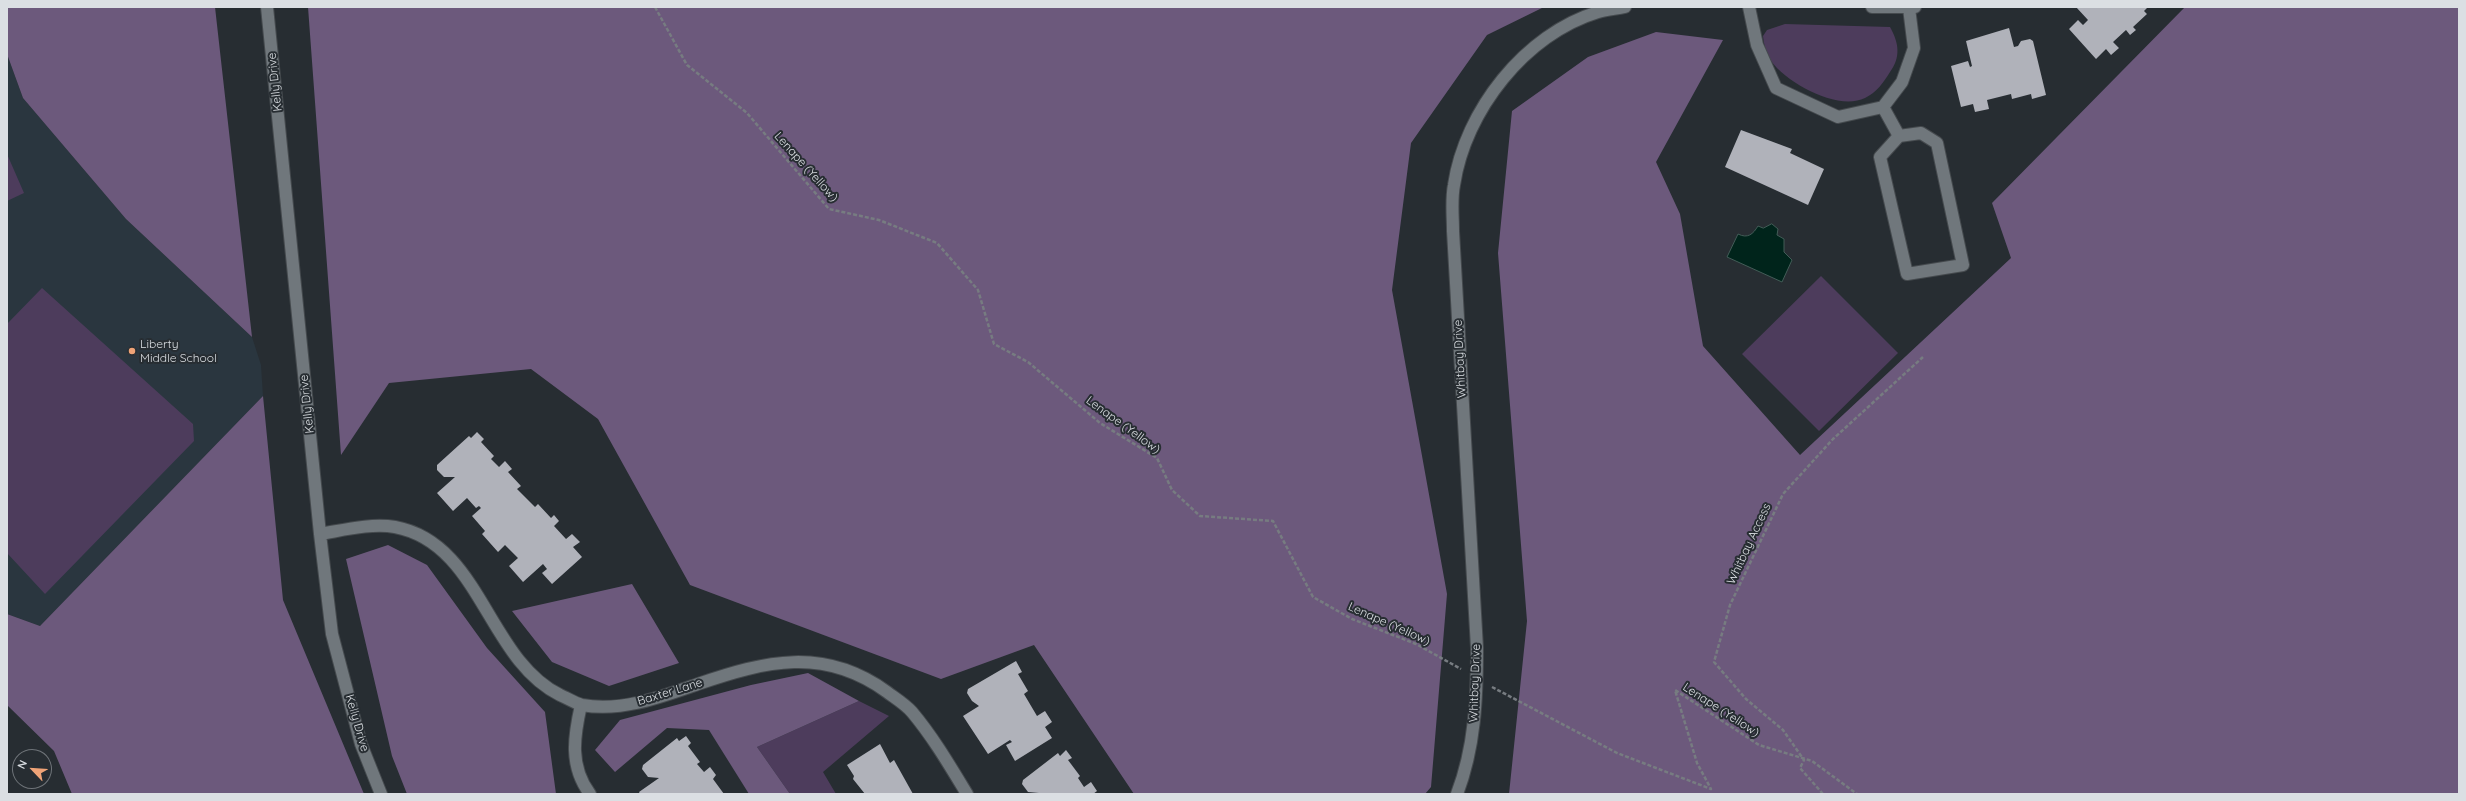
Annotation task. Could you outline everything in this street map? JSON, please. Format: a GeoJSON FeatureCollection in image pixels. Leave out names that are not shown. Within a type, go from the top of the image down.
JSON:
{"type":"FeatureCollection","features":[{"type":"Feature","properties":{"kind":"street","name":"Kelly Drive"},"geometry":{"type":"LineString","coordinates":[[267,7],[320,534],[332,634],[361,744],[381,794]]}},
{"type":"Feature","properties":{"kind":"street","name":"Whitbay Drive"},"geometry":{"type":"LineString","coordinates":[[1457,794],[1464,777],[1473,737],[1476,678],[1453,231],[1454,186],[1463,148],[1478,115],[1500,83],[1527,54],[1560,29],[1598,12],[1625,7]]}},
{"type":"Feature","properties":{"kind":"street"},"geometry":{"type":"LineString","coordinates":[[1749,7],[1757,45],[1776,88],[1838,117],[1883,107],[1902,82],[1914,48],[1912,8],[1872,7]]}},
{"type":"Feature","properties":{"kind":"street"},"geometry":{"type":"LineString","coordinates":[[1883,107],[1899,136]]}},
{"type":"Feature","properties":{"kind":"street"},"geometry":{"type":"LineString","coordinates":[[1921,133],[1937,143],[1963,265],[1907,274],[1880,157],[1899,136],[1921,133]]}},
{"type":"Feature","properties":{"kind":"street","name":"Baxter Lane"},"geometry":{"type":"LineString","coordinates":[[320,534],[366,527],[394,527],[430,540],[461,571],[508,647],[526,670],[548,689],[581,704],[620,706],[653,700],[761,664],[788,661],[820,663],[854,673],[879,687],[910,710],[941,751],[967,794]]}},
{"type":"Feature","properties":{"kind":"street"},"geometry":{"type":"LineString","coordinates":[[581,704],[574,737],[574,756],[579,774],[590,794]]}},
{"type":"Feature","properties":{"kind":"path","name":"Lenape (Yellow)"},"geometry":{"type":"LineString","coordinates":[[655,7],[686,65],[747,113],[829,209],[879,220],[937,243],[978,290],[994,344],[1028,362],[1100,423],[1157,458],[1172,490],[1200,516],[1273,521],[1313,597],[1352,619],[1416,644],[1476,678],[1617,753],[1711,788],[1697,763],[1675,690],[1759,745],[1804,760],[1812,761],[1857,794]]}},
{"type":"Feature","properties":{"kind":"path","name":"Whitbay Access"},"geometry":{"type":"LineString","coordinates":[[1804,760],[1783,730],[1746,700],[1714,662],[1730,605],[1783,494],[1833,439],[1923,356]]}},
{"type":"Feature","properties":{"kind":"path"},"geometry":{"type":"LineString","coordinates":[[1804,760],[1800,768],[1823,794]]}},
{"type":"Feature","properties":{"kind":"shaded area"},"geometry":{"type":"Polygon","coordinates":[[[7,7],[215,7],[252,337],[126,219],[23,98],[7,54],[7,7]]]}},
{"type":"Feature","properties":{"kind":"shaded area"},"geometry":{"type":"Polygon","coordinates":[[[308,7],[1544,7],[1487,35],[1411,143],[1392,290],[1447,594],[1431,787],[1425,794],[1134,794],[1034,645],[941,679],[690,585],[598,419],[531,369],[389,383],[341,455],[308,7]]]}},
{"type":"Feature","properties":{"kind":"shaded area"},"geometry":{"type":"Polygon","coordinates":[[[2185,7],[2459,7],[2459,794],[1509,794],[1527,621],[1498,253],[1512,111],[1588,57],[1656,32],[1723,40],[1656,162],[1680,214],[1703,346],[1800,455],[2011,258],[1992,203],[2185,7]]]}},
{"type":"Feature","properties":{"kind":"shaded area"},"geometry":{"type":"Polygon","coordinates":[[[1785,24],[1890,27],[1897,44],[1898,50],[1896,61],[1882,83],[1869,96],[1854,101],[1841,101],[1828,98],[1814,93],[1789,78],[1779,70],[1769,58],[1763,36],[1767,30],[1785,24]]]}},
{"type":"Feature","properties":{"kind":"shaded area","name":"Liberty Middle School"},"geometry":{"type":"Polygon","coordinates":[[[7,54],[23,98],[126,219],[252,337],[261,365],[263,396],[40,626],[7,614],[7,54]]]}},
{"type":"Feature","properties":{"kind":"shaded area"},"geometry":{"type":"Polygon","coordinates":[[[7,154],[24,193],[7,201],[7,154]]]}},
{"type":"Feature","properties":{"kind":"shaded area"},"geometry":{"type":"Polygon","coordinates":[[[1772,224],[1778,229],[1777,235],[1784,239],[1784,252],[1792,260],[1782,282],[1727,257],[1738,234],[1747,236],[1750,235],[1758,226],[1763,228],[1772,224]]]}},
{"type":"Feature","properties":{"kind":"shaded area"},"geometry":{"type":"Polygon","coordinates":[[[1821,276],[1898,353],[1819,431],[1742,354],[1821,276]]]}},
{"type":"Feature","properties":{"kind":"shaded area"},"geometry":{"type":"Polygon","coordinates":[[[42,288],[193,424],[194,441],[45,594],[7,553],[7,324],[42,288]]]}},
{"type":"Feature","properties":{"kind":"shaded area"},"geometry":{"type":"Polygon","coordinates":[[[263,396],[283,600],[364,794],[72,794],[54,751],[7,705],[7,614],[40,626],[263,396]]]}},
{"type":"Feature","properties":{"kind":"shaded area"},"geometry":{"type":"Polygon","coordinates":[[[388,545],[427,565],[487,648],[545,712],[556,794],[407,794],[392,756],[346,559],[388,545]]]}},
{"type":"Feature","properties":{"kind":"shaded area"},"geometry":{"type":"Polygon","coordinates":[[[632,584],[679,663],[609,686],[552,662],[512,611],[632,584]]]}},
{"type":"Feature","properties":{"kind":"shaded area"},"geometry":{"type":"Polygon","coordinates":[[[808,673],[859,701],[757,747],[790,794],[749,794],[709,730],[667,728],[615,772],[595,750],[620,720],[751,685],[808,673]]]}},
{"type":"Feature","properties":{"kind":"shaded area"},"geometry":{"type":"Polygon","coordinates":[[[859,701],[889,716],[823,772],[836,794],[790,794],[757,747],[859,701]]]}},
{"type":"Feature","properties":{"kind":"building"},"geometry":{"type":"Polygon","coordinates":[[[2076,7],[2148,7],[2144,11],[2147,14],[2133,27],[2136,30],[2130,35],[2126,30],[2113,42],[2119,48],[2111,55],[2106,49],[2096,59],[2069,29],[2078,20],[2083,25],[2088,20],[2076,7]]]}},
{"type":"Feature","properties":{"kind":"building"},"geometry":{"type":"Polygon","coordinates":[[[2009,28],[2014,47],[2018,46],[2021,41],[2030,39],[2033,41],[2046,95],[2032,99],[2031,94],[2012,99],[2011,94],[1987,100],[1989,109],[1975,112],[1973,104],[1961,107],[1951,66],[1968,61],[1970,67],[1972,66],[1966,41],[2009,28]]]}},
{"type":"Feature","properties":{"kind":"building"},"geometry":{"type":"Polygon","coordinates":[[[1741,130],[1792,149],[1790,153],[1824,169],[1808,205],[1725,167],[1741,130]]]}},
{"type":"Feature","properties":{"kind":"building"},"geometry":{"type":"Polygon","coordinates":[[[477,432],[484,439],[481,442],[494,456],[491,459],[499,467],[505,461],[512,469],[508,472],[521,486],[517,489],[535,507],[538,504],[551,518],[554,515],[559,521],[554,526],[566,539],[572,534],[580,542],[573,547],[582,557],[552,584],[542,573],[547,569],[543,564],[523,582],[509,566],[518,558],[505,545],[498,552],[482,534],[485,531],[472,516],[481,508],[479,506],[476,508],[467,498],[453,511],[437,493],[455,477],[444,477],[437,470],[437,465],[469,436],[471,438],[477,432]]]}},
{"type":"Feature","properties":{"kind":"building"},"geometry":{"type":"Polygon","coordinates":[[[1016,661],[1022,672],[1018,674],[1028,691],[1024,694],[1037,716],[1045,711],[1052,722],[1045,727],[1052,738],[1015,761],[1006,745],[1012,742],[1010,740],[988,754],[963,716],[979,706],[972,701],[967,693],[968,689],[1016,661]]]}},
{"type":"Feature","properties":{"kind":"building"},"geometry":{"type":"Polygon","coordinates":[[[686,736],[691,743],[688,746],[700,762],[697,764],[704,772],[710,767],[716,775],[713,779],[724,794],[640,794],[639,792],[659,778],[648,777],[642,769],[643,765],[677,738],[679,741],[686,736]]]}},
{"type":"Feature","properties":{"kind":"building"},"geometry":{"type":"Polygon","coordinates":[[[880,744],[890,763],[894,760],[913,794],[865,794],[853,779],[854,776],[847,765],[880,744]]]}},
{"type":"Feature","properties":{"kind":"building"},"geometry":{"type":"Polygon","coordinates":[[[1066,750],[1072,758],[1068,760],[1080,776],[1078,778],[1084,787],[1091,782],[1097,791],[1093,794],[1037,794],[1039,793],[1028,792],[1022,784],[1023,780],[1058,753],[1060,756],[1066,750]]]}},
{"type":"Feature","properties":{"kind":"place","name":"Liberty Middle School"},"geometry":{"type":"Point","coordinates":[132,351]}}]}
